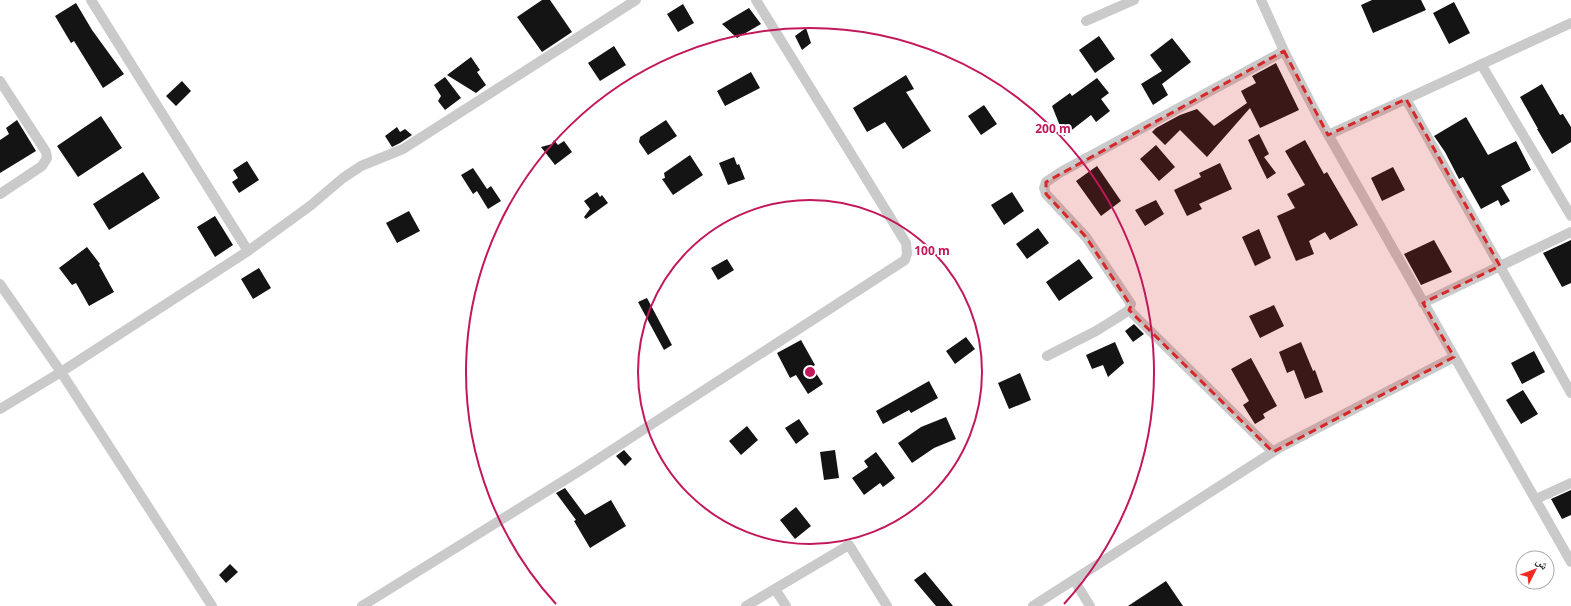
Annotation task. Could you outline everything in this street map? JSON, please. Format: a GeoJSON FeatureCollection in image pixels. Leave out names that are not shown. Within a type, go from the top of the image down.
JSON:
{"type":"FeatureCollection","features":[{"type":"Feature","properties":{"kind":"street"},"geometry":{"type":"LineString","coordinates":[[91,0],[248,251]]}},
{"type":"Feature","properties":{"kind":"street"},"geometry":{"type":"LineString","coordinates":[[0,408],[61,372],[248,251],[310,206],[343,178],[361,166],[403,149],[636,0]]}},
{"type":"Feature","properties":{"kind":"street"},"geometry":{"type":"LineString","coordinates":[[362,606],[581,470],[905,260],[907,254],[906,243],[756,0]]}},
{"type":"Feature","properties":{"kind":"street"},"geometry":{"type":"LineString","coordinates":[[1086,21],[1134,0]]}},
{"type":"Feature","properties":{"kind":"street"},"geometry":{"type":"LineString","coordinates":[[1261,0],[1284,51],[1328,135],[1571,562]]}},
{"type":"Feature","properties":{"kind":"street"},"geometry":{"type":"LineString","coordinates":[[1328,135],[1571,23]]}},
{"type":"Feature","properties":{"kind":"street"},"geometry":{"type":"LineString","coordinates":[[1047,356],[1096,331],[1129,310],[1131,307],[1129,300],[1086,237],[1046,194],[1044,188],[1046,182],[1075,164],[1284,51]]}},
{"type":"Feature","properties":{"kind":"street"},"geometry":{"type":"LineString","coordinates":[[1481,64],[1571,216]]}},
{"type":"Feature","properties":{"kind":"street"},"geometry":{"type":"LineString","coordinates":[[0,81],[46,152],[47,158],[42,166],[0,194]]}},
{"type":"Feature","properties":{"kind":"street"},"geometry":{"type":"LineString","coordinates":[[1406,98],[1571,393]]}},
{"type":"Feature","properties":{"kind":"street"},"geometry":{"type":"LineString","coordinates":[[1423,303],[1571,232]]}},
{"type":"Feature","properties":{"kind":"street"},"geometry":{"type":"LineString","coordinates":[[0,284],[61,372],[212,606]]}},
{"type":"Feature","properties":{"kind":"street"},"geometry":{"type":"LineString","coordinates":[[1129,310],[1273,452]]}},
{"type":"Feature","properties":{"kind":"street"},"geometry":{"type":"LineString","coordinates":[[1033,606],[1273,452],[1454,357]]}},
{"type":"Feature","properties":{"kind":"street"},"geometry":{"type":"LineString","coordinates":[[1536,499],[1571,483]]}},
{"type":"Feature","properties":{"kind":"street"},"geometry":{"type":"LineString","coordinates":[[746,606],[849,545],[887,606]]}},
{"type":"Feature","properties":{"kind":"street"},"geometry":{"type":"LineString","coordinates":[[1074,580],[1090,606]]}},
{"type":"Feature","properties":{"kind":"street"},"geometry":{"type":"LineString","coordinates":[[775,589],[786,606]]}},
{"type":"Feature","properties":{"kind":"highlighted area"},"geometry":{"type":"Polygon","coordinates":[[[1284,51],[1328,135],[1406,99],[1500,266],[1423,303],[1454,357],[1273,452],[1129,310],[1131,306],[1086,237],[1046,194],[1046,182],[1284,51]]]}},
{"type":"Feature","properties":{"kind":"building"},"geometry":{"type":"Polygon","coordinates":[[[542,0],[550,0],[572,32],[542,52],[517,17],[542,0]]]}},
{"type":"Feature","properties":{"kind":"building"},"geometry":{"type":"Polygon","coordinates":[[[1372,0],[1421,0],[1426,10],[1373,33],[1361,5],[1372,0]]]}},
{"type":"Feature","properties":{"kind":"building"},"geometry":{"type":"Polygon","coordinates":[[[1454,2],[1470,33],[1449,44],[1433,13],[1454,2]]]}},
{"type":"Feature","properties":{"kind":"building"},"geometry":{"type":"Polygon","coordinates":[[[76,3],[92,30],[124,74],[103,88],[74,41],[71,43],[55,16],[76,3]]]}},
{"type":"Feature","properties":{"kind":"building"},"geometry":{"type":"Polygon","coordinates":[[[683,4],[694,23],[678,32],[667,14],[683,4]]]}},
{"type":"Feature","properties":{"kind":"building"},"geometry":{"type":"Polygon","coordinates":[[[749,8],[761,24],[737,38],[722,24],[749,8]]]}},
{"type":"Feature","properties":{"kind":"building"},"geometry":{"type":"Polygon","coordinates":[[[806,28],[811,43],[802,50],[795,36],[806,28]]]}},
{"type":"Feature","properties":{"kind":"building"},"geometry":{"type":"Polygon","coordinates":[[[1099,36],[1115,59],[1095,73],[1079,50],[1099,36]]]}},
{"type":"Feature","properties":{"kind":"building"},"geometry":{"type":"Polygon","coordinates":[[[1172,38],[1191,62],[1162,84],[1168,95],[1153,105],[1141,84],[1162,71],[1150,55],[1172,38]]]}},
{"type":"Feature","properties":{"kind":"building"},"geometry":{"type":"Polygon","coordinates":[[[614,46],[626,65],[600,81],[588,63],[614,46]]]}},
{"type":"Feature","properties":{"kind":"building"},"geometry":{"type":"Polygon","coordinates":[[[471,57],[480,70],[477,72],[486,85],[476,93],[447,75],[471,57]]]}},
{"type":"Feature","properties":{"kind":"building"},"geometry":{"type":"Polygon","coordinates":[[[1276,63],[1299,110],[1260,128],[1250,108],[1207,157],[1180,130],[1165,145],[1152,132],[1156,128],[1180,115],[1197,109],[1214,126],[1247,103],[1241,91],[1256,83],[1252,76],[1276,63]]]}},
{"type":"Feature","properties":{"kind":"building"},"geometry":{"type":"Polygon","coordinates":[[[751,72],[760,88],[725,106],[717,91],[751,72]]]}},
{"type":"Feature","properties":{"kind":"building"},"geometry":{"type":"Polygon","coordinates":[[[906,75],[914,89],[906,92],[931,131],[903,149],[885,122],[867,132],[853,108],[906,75]]]}},
{"type":"Feature","properties":{"kind":"building"},"geometry":{"type":"Polygon","coordinates":[[[445,77],[461,98],[445,110],[438,101],[441,96],[434,85],[445,77]]]}},
{"type":"Feature","properties":{"kind":"building"},"geometry":{"type":"Polygon","coordinates":[[[1097,78],[1109,93],[1101,99],[1110,111],[1096,122],[1091,115],[1064,136],[1052,106],[1070,93],[1072,96],[1097,78]]]}},
{"type":"Feature","properties":{"kind":"building"},"geometry":{"type":"Polygon","coordinates":[[[182,81],[191,91],[176,106],[166,96],[182,81]]]}},
{"type":"Feature","properties":{"kind":"building"},"geometry":{"type":"Polygon","coordinates":[[[1542,84],[1560,115],[1563,114],[1571,127],[1571,142],[1552,154],[1520,97],[1542,84]]]}},
{"type":"Feature","properties":{"kind":"building"},"geometry":{"type":"Polygon","coordinates":[[[984,105],[997,124],[981,135],[968,116],[984,105]]]}},
{"type":"Feature","properties":{"kind":"building"},"geometry":{"type":"Polygon","coordinates":[[[101,116],[122,148],[78,177],[57,146],[101,116]]]}},
{"type":"Feature","properties":{"kind":"building"},"geometry":{"type":"Polygon","coordinates":[[[1466,117],[1488,155],[1516,141],[1531,170],[1501,186],[1510,201],[1501,206],[1498,200],[1481,209],[1463,177],[1459,179],[1445,152],[1434,136],[1466,117]]]}},
{"type":"Feature","properties":{"kind":"building"},"geometry":{"type":"Polygon","coordinates":[[[17,120],[36,151],[0,173],[0,140],[9,134],[6,128],[17,120]]]}},
{"type":"Feature","properties":{"kind":"building"},"geometry":{"type":"Polygon","coordinates":[[[666,120],[677,136],[648,155],[639,142],[640,137],[666,120]]]}},
{"type":"Feature","properties":{"kind":"building"},"geometry":{"type":"Polygon","coordinates":[[[397,127],[400,132],[405,129],[412,135],[392,147],[385,136],[397,127]]]}},
{"type":"Feature","properties":{"kind":"building"},"geometry":{"type":"Polygon","coordinates":[[[1259,134],[1269,154],[1264,157],[1276,173],[1267,179],[1248,140],[1259,134]]]}},
{"type":"Feature","properties":{"kind":"building"},"geometry":{"type":"Polygon","coordinates":[[[554,140],[558,145],[564,141],[572,152],[555,165],[541,147],[552,144],[554,140]]]}},
{"type":"Feature","properties":{"kind":"building"},"geometry":{"type":"Polygon","coordinates":[[[1305,140],[1324,174],[1327,172],[1358,225],[1330,240],[1325,232],[1309,241],[1314,254],[1296,261],[1277,216],[1295,208],[1287,194],[1305,185],[1285,151],[1305,140]]]}},
{"type":"Feature","properties":{"kind":"building"},"geometry":{"type":"Polygon","coordinates":[[[1156,145],[1175,167],[1159,181],[1140,159],[1156,145]]]}},
{"type":"Feature","properties":{"kind":"building"},"geometry":{"type":"Polygon","coordinates":[[[690,155],[703,175],[673,195],[662,179],[665,178],[664,173],[690,155]]]}},
{"type":"Feature","properties":{"kind":"building"},"geometry":{"type":"Polygon","coordinates":[[[734,157],[737,165],[739,164],[745,179],[728,185],[719,163],[734,157]]]}},
{"type":"Feature","properties":{"kind":"building"},"geometry":{"type":"Polygon","coordinates":[[[247,161],[259,180],[239,193],[232,182],[238,178],[233,170],[247,161]]]}},
{"type":"Feature","properties":{"kind":"building"},"geometry":{"type":"Polygon","coordinates":[[[1220,163],[1232,189],[1199,204],[1202,209],[1187,216],[1174,190],[1201,177],[1199,173],[1220,163]]]}},
{"type":"Feature","properties":{"kind":"building"},"geometry":{"type":"Polygon","coordinates":[[[1097,166],[1121,201],[1101,216],[1076,181],[1097,166]]]}},
{"type":"Feature","properties":{"kind":"building"},"geometry":{"type":"Polygon","coordinates":[[[1393,167],[1405,190],[1382,201],[1371,178],[1393,167]]]}},
{"type":"Feature","properties":{"kind":"building"},"geometry":{"type":"Polygon","coordinates":[[[473,168],[487,189],[491,186],[501,201],[488,209],[477,191],[473,194],[461,175],[473,168]]]}},
{"type":"Feature","properties":{"kind":"building"},"geometry":{"type":"Polygon","coordinates":[[[143,172],[160,198],[109,230],[93,204],[143,172]]]}},
{"type":"Feature","properties":{"kind":"building"},"geometry":{"type":"Polygon","coordinates":[[[597,192],[600,197],[602,195],[608,203],[586,219],[584,217],[590,209],[584,201],[597,192]]]}},
{"type":"Feature","properties":{"kind":"building"},"geometry":{"type":"Polygon","coordinates":[[[1012,192],[1024,211],[1004,225],[991,205],[1012,192]]]}},
{"type":"Feature","properties":{"kind":"building"},"geometry":{"type":"Polygon","coordinates":[[[1156,200],[1164,214],[1145,226],[1135,210],[1156,200]]]}},
{"type":"Feature","properties":{"kind":"building"},"geometry":{"type":"Polygon","coordinates":[[[409,211],[420,231],[397,243],[386,223],[409,211]]]}},
{"type":"Feature","properties":{"kind":"building"},"geometry":{"type":"Polygon","coordinates":[[[215,216],[233,245],[215,257],[197,227],[215,216]]]}},
{"type":"Feature","properties":{"kind":"building"},"geometry":{"type":"Polygon","coordinates":[[[1038,228],[1049,243],[1027,259],[1016,244],[1038,228]]]}},
{"type":"Feature","properties":{"kind":"building"},"geometry":{"type":"Polygon","coordinates":[[[1259,229],[1271,258],[1255,266],[1242,237],[1259,229]]]}},
{"type":"Feature","properties":{"kind":"building"},"geometry":{"type":"Polygon","coordinates":[[[1434,240],[1452,272],[1421,285],[1404,254],[1434,240]]]}},
{"type":"Feature","properties":{"kind":"building"},"geometry":{"type":"Polygon","coordinates":[[[1571,240],[1571,283],[1562,287],[1543,253],[1571,240]]]}},
{"type":"Feature","properties":{"kind":"building"},"geometry":{"type":"Polygon","coordinates":[[[87,247],[100,264],[99,265],[114,292],[89,306],[76,283],[72,285],[59,268],[87,247]]]}},
{"type":"Feature","properties":{"kind":"building"},"geometry":{"type":"Polygon","coordinates":[[[727,259],[734,270],[718,280],[711,268],[727,259]]]}},
{"type":"Feature","properties":{"kind":"building"},"geometry":{"type":"Polygon","coordinates":[[[1079,259],[1093,278],[1059,301],[1046,282],[1079,259]]]}},
{"type":"Feature","properties":{"kind":"building"},"geometry":{"type":"Polygon","coordinates":[[[259,268],[271,288],[253,299],[241,279],[259,268]]]}},
{"type":"Feature","properties":{"kind":"building"},"geometry":{"type":"Polygon","coordinates":[[[647,298],[672,345],[664,350],[638,302],[647,298]]]}},
{"type":"Feature","properties":{"kind":"building"},"geometry":{"type":"Polygon","coordinates":[[[1274,305],[1284,326],[1260,338],[1249,316],[1274,305]]]}},
{"type":"Feature","properties":{"kind":"building"},"geometry":{"type":"Polygon","coordinates":[[[1134,324],[1144,334],[1133,342],[1125,331],[1134,324]]]}},
{"type":"Feature","properties":{"kind":"building"},"geometry":{"type":"Polygon","coordinates":[[[966,337],[975,349],[955,364],[946,351],[966,337]]]}},
{"type":"Feature","properties":{"kind":"building"},"geometry":{"type":"Polygon","coordinates":[[[801,340],[815,365],[812,367],[823,384],[808,394],[796,375],[790,378],[777,353],[801,340]]]}},
{"type":"Feature","properties":{"kind":"building"},"geometry":{"type":"Polygon","coordinates":[[[1115,342],[1124,363],[1108,377],[1103,365],[1092,369],[1086,355],[1115,342]]]}},
{"type":"Feature","properties":{"kind":"building"},"geometry":{"type":"Polygon","coordinates":[[[1301,342],[1313,371],[1315,370],[1323,392],[1305,399],[1294,370],[1287,373],[1279,352],[1301,342]]]}},
{"type":"Feature","properties":{"kind":"building"},"geometry":{"type":"Polygon","coordinates":[[[1534,351],[1545,372],[1522,384],[1511,363],[1534,351]]]}},
{"type":"Feature","properties":{"kind":"building"},"geometry":{"type":"Polygon","coordinates":[[[1251,358],[1277,406],[1263,414],[1265,418],[1255,424],[1243,405],[1249,401],[1231,369],[1251,358]]]}},
{"type":"Feature","properties":{"kind":"building"},"geometry":{"type":"Polygon","coordinates":[[[1020,373],[1031,400],[1009,409],[998,383],[1020,373]]]}},
{"type":"Feature","properties":{"kind":"building"},"geometry":{"type":"Polygon","coordinates":[[[929,381],[938,398],[911,413],[909,410],[883,424],[876,411],[929,381]]]}},
{"type":"Feature","properties":{"kind":"building"},"geometry":{"type":"Polygon","coordinates":[[[1523,390],[1538,414],[1521,424],[1506,400],[1523,390]]]}},
{"type":"Feature","properties":{"kind":"building"},"geometry":{"type":"Polygon","coordinates":[[[946,417],[956,439],[934,448],[912,463],[898,443],[921,427],[946,417]]]}},
{"type":"Feature","properties":{"kind":"building"},"geometry":{"type":"Polygon","coordinates":[[[799,419],[809,434],[796,444],[785,428],[799,419]]]}},
{"type":"Feature","properties":{"kind":"building"},"geometry":{"type":"Polygon","coordinates":[[[747,426],[758,440],[741,455],[729,441],[747,426]]]}},
{"type":"Feature","properties":{"kind":"building"},"geometry":{"type":"Polygon","coordinates":[[[624,450],[632,459],[625,466],[616,456],[624,450]]]}},
{"type":"Feature","properties":{"kind":"building"},"geometry":{"type":"Polygon","coordinates":[[[835,450],[839,478],[824,480],[820,452],[835,450]]]}},
{"type":"Feature","properties":{"kind":"building"},"geometry":{"type":"Polygon","coordinates":[[[876,452],[895,478],[883,487],[880,483],[864,495],[852,478],[868,467],[864,461],[876,452]]]}},
{"type":"Feature","properties":{"kind":"building"},"geometry":{"type":"Polygon","coordinates":[[[565,488],[585,515],[611,500],[626,526],[590,548],[574,521],[576,520],[556,493],[565,488]]]}},
{"type":"Feature","properties":{"kind":"building"},"geometry":{"type":"Polygon","coordinates":[[[1571,490],[1571,515],[1562,519],[1551,499],[1571,490]]]}},
{"type":"Feature","properties":{"kind":"building"},"geometry":{"type":"Polygon","coordinates":[[[796,507],[811,526],[795,539],[780,520],[796,507]]]}},
{"type":"Feature","properties":{"kind":"building"},"geometry":{"type":"Polygon","coordinates":[[[230,564],[238,572],[226,583],[219,575],[230,564]]]}},
{"type":"Feature","properties":{"kind":"building"},"geometry":{"type":"Polygon","coordinates":[[[925,572],[953,606],[936,606],[914,580],[925,572]]]}},
{"type":"Feature","properties":{"kind":"building"},"geometry":{"type":"Polygon","coordinates":[[[1166,581],[1183,606],[1128,606],[1166,581]]]}}]}
